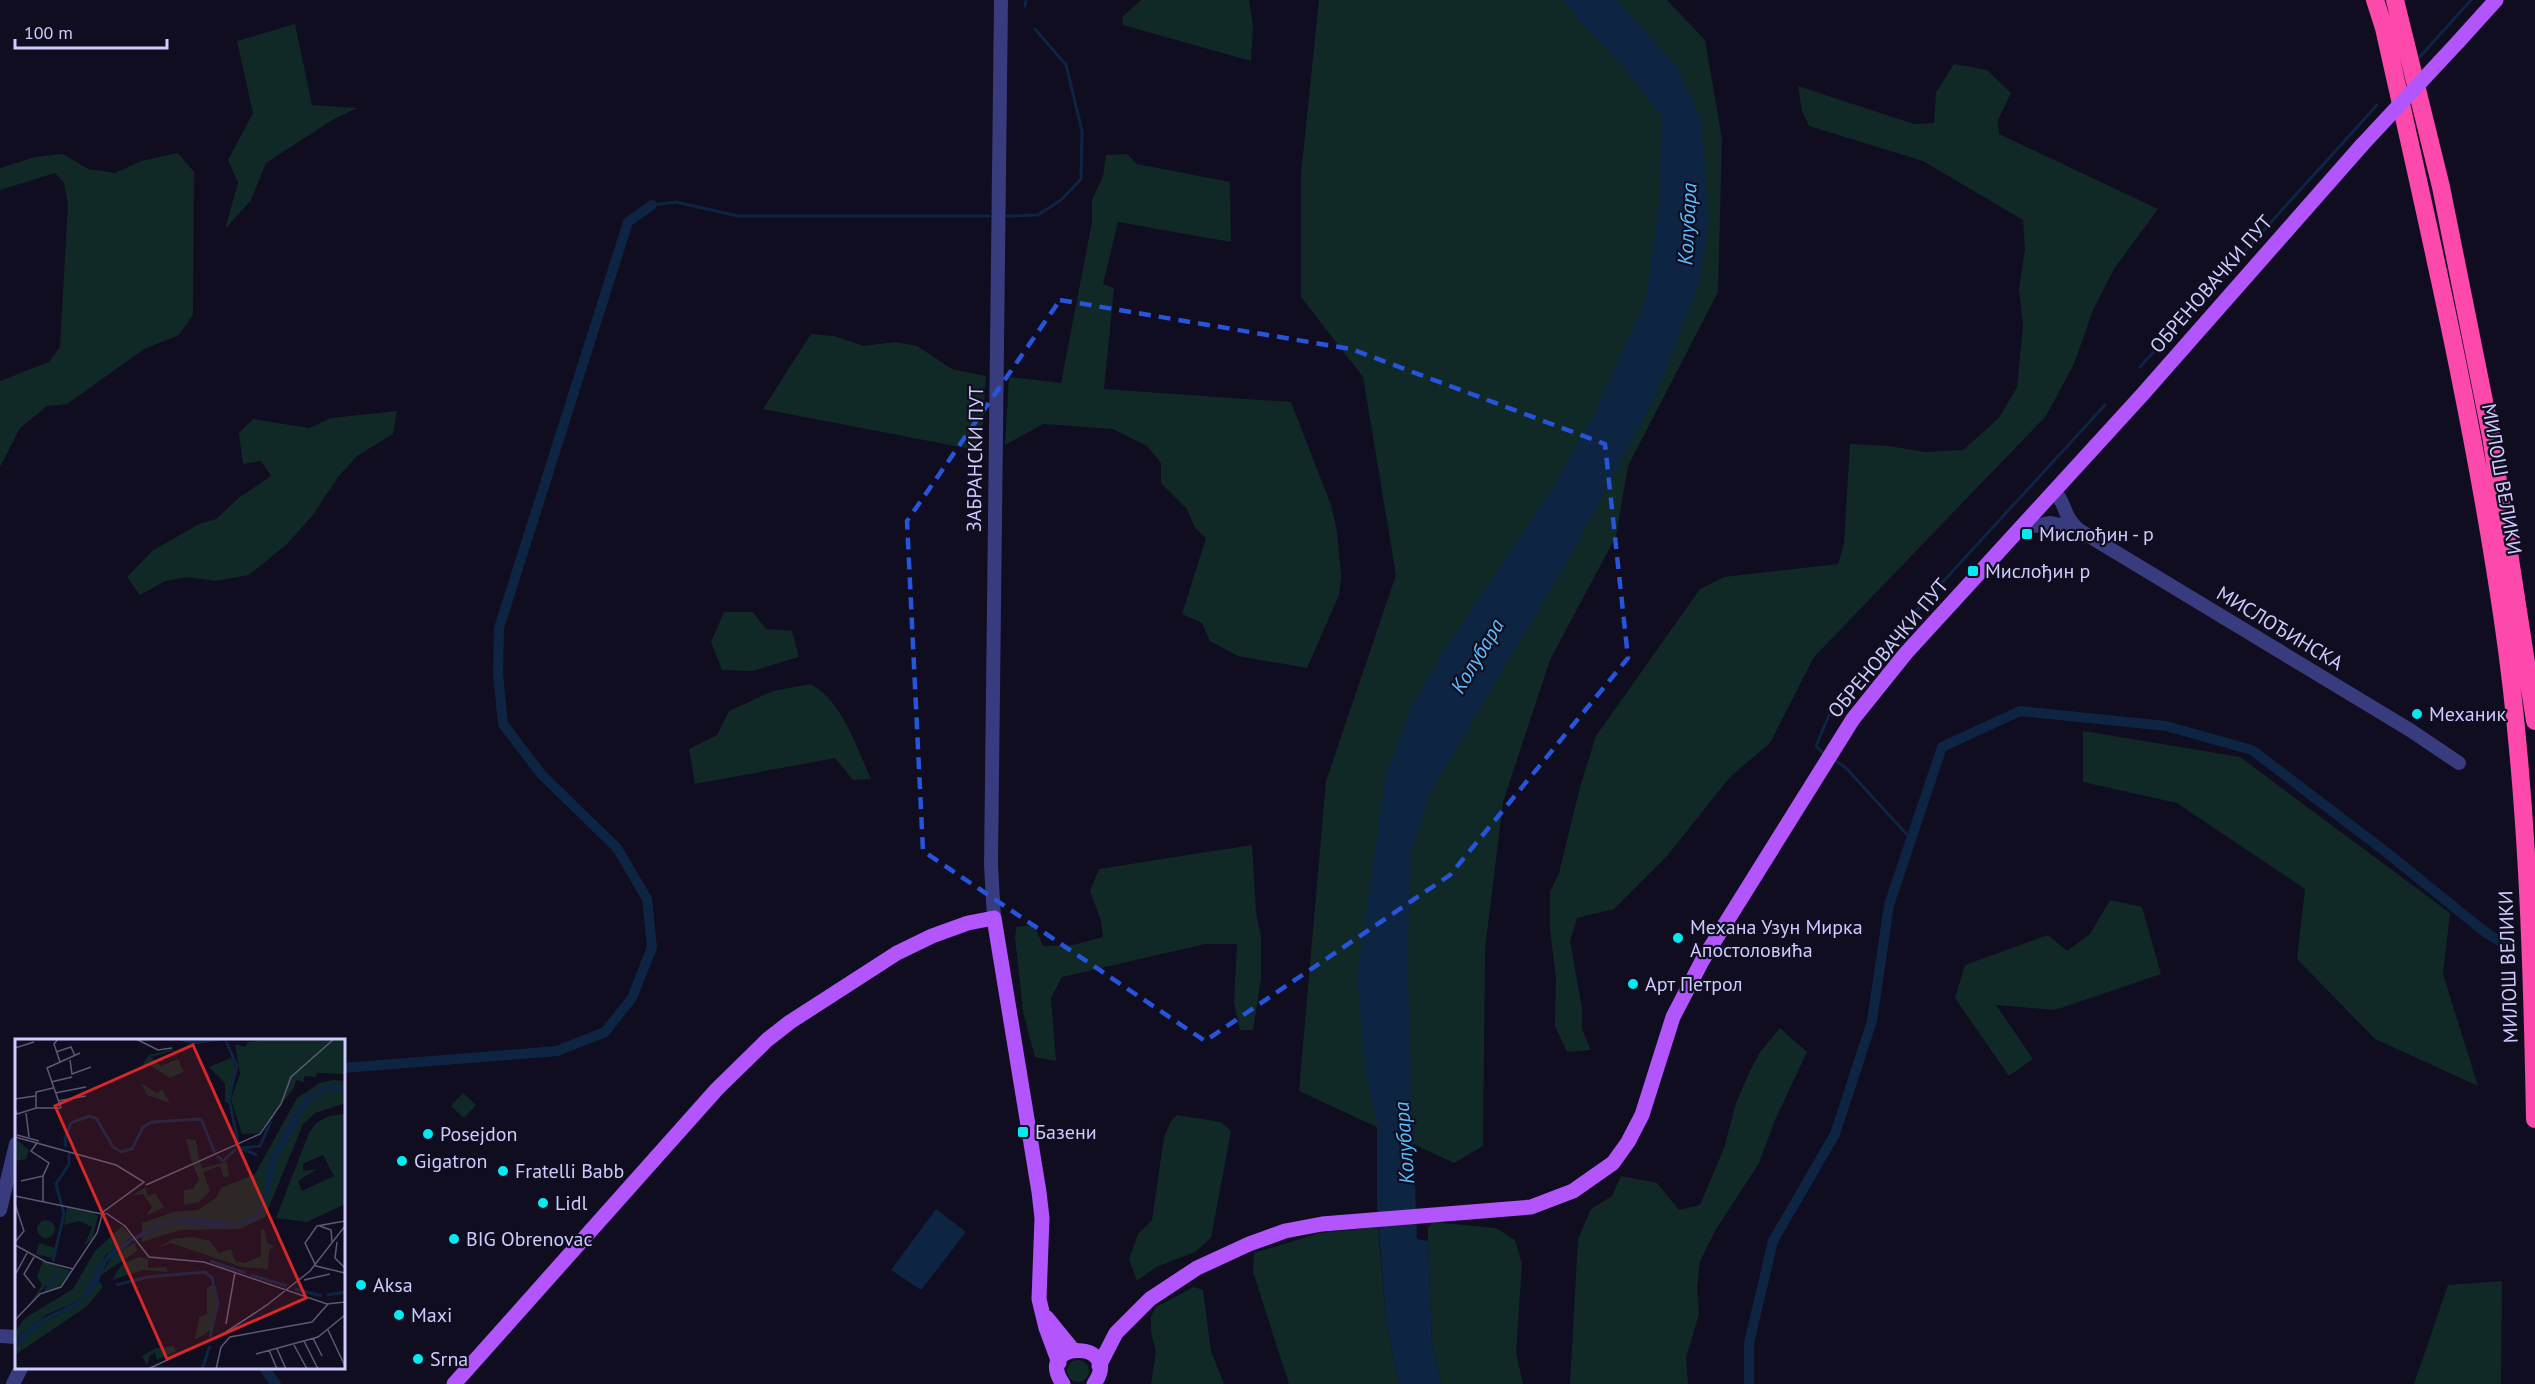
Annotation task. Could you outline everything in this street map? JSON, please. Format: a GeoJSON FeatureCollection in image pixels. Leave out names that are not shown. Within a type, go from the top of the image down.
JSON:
{"type":"FeatureCollection","features":[{"type":"Feature","properties":{"kind":"highway","name":"МИЛОШ ВЕЛИКИ"},"geometry":{"type":"LineString","coordinates":[[2375,0],[2384,28],[2455,348],[2504,622],[2526,826],[2535,1119]]}},
{"type":"Feature","properties":{"kind":"highway","name":"МИЛОШ ВЕЛИКИ"},"geometry":{"type":"LineString","coordinates":[[2395,0],[2441,187],[2480,378],[2523,631],[2535,721]]}},
{"type":"Feature","properties":{"kind":"main road","name":"ОБРЕНОВАЧКИ ПУТ"},"geometry":{"type":"LineString","coordinates":[[1136,1311],[1185,1275],[1235,1249],[1285,1231],[1340,1222],[1503,1211],[1543,1204],[1573,1191],[1604,1171],[1620,1155],[1642,1115],[1664,1043],[1684,993],[1824,763],[1862,707],[1906,653],[2055,492],[2362,145],[2496,0]]}},
{"type":"Feature","properties":{"kind":"main road"},"geometry":{"type":"LineString","coordinates":[[453,1384],[717,1089],[767,1040],[790,1022],[897,953],[968,922],[994,918],[1040,1192],[1042,1218],[1038,1286],[1059,1377]]}},
{"type":"Feature","properties":{"kind":"main road"},"geometry":{"type":"LineString","coordinates":[[1059,1377],[1064,1354],[1101,1338],[1124,1317],[1136,1311]]}},
{"type":"Feature","properties":{"kind":"main road"},"geometry":{"type":"LineString","coordinates":[[1099,1377],[1113,1337],[1136,1311]]}},
{"type":"Feature","properties":{"kind":"main road"},"geometry":{"type":"LineString","coordinates":[[1043,1314],[1078,1349],[1096,1357],[1099,1377]]}},
{"type":"Feature","properties":{"kind":"street","name":"ЗАБРАНСКИ ПУТ"},"geometry":{"type":"LineString","coordinates":[[994,918],[991,865],[1000,0]]}},
{"type":"Feature","properties":{"kind":"street","name":"МИСЛОЂИНСКА"},"geometry":{"type":"LineString","coordinates":[[2055,492],[2060,497],[2067,518],[2079,530],[2410,730],[2459,763]]}},
{"type":"Feature","properties":{"kind":"street","name":"МИСЛОЂИНСКА"},"geometry":{"type":"LineString","coordinates":[[2022,528],[2051,523],[2079,530]]}},
{"type":"Feature","properties":{"kind":"street"},"geometry":{"type":"LineString","coordinates":[[0,1210],[15,1148]]}},
{"type":"Feature","properties":{"kind":"street"},"geometry":{"type":"LineString","coordinates":[[0,1336],[15,1337]]}},
{"type":"Feature","properties":{"kind":"street"},"geometry":{"type":"LineString","coordinates":[[13,1384],[20,1369]]}},
{"type":"Feature","properties":{"kind":"highlighted area"},"geometry":{"type":"Polygon","coordinates":[[[1060,300],[1351,349],[1605,444],[1628,658],[1450,875],[1205,1041],[923,851],[907,521],[1060,300]]]}},
{"type":"Feature","properties":{"kind":"green space"},"geometry":{"type":"Polygon","coordinates":[[[1141,0],[1249,0],[1253,27],[1251,61],[1123,25],[1122,17],[1141,0]]]}},
{"type":"Feature","properties":{"kind":"green space"},"geometry":{"type":"Polygon","coordinates":[[[1319,0],[1667,0],[1705,40],[1722,139],[1718,292],[1628,466],[1616,536],[1550,660],[1503,802],[1485,949],[1483,1146],[1454,1163],[1299,1091],[1326,781],[1396,575],[1363,377],[1301,297],[1301,174],[1319,0]]]}},
{"type":"Feature","properties":{"kind":"green space"},"geometry":{"type":"Polygon","coordinates":[[[295,24],[312,105],[357,108],[332,120],[266,163],[251,200],[225,229],[238,183],[228,160],[253,113],[237,41],[295,24]]]}},
{"type":"Feature","properties":{"kind":"green space"},"geometry":{"type":"Polygon","coordinates":[[[1954,64],[1987,70],[2011,93],[1998,120],[1999,134],[2158,209],[2114,269],[2093,310],[2074,364],[2046,416],[1814,657],[1770,743],[1730,777],[1667,856],[1614,909],[1577,918],[1570,941],[1582,1008],[1582,1029],[1591,1050],[1567,1052],[1555,1026],[1556,977],[1550,930],[1550,892],[1559,873],[1580,787],[1596,736],[1700,589],[1724,577],[1838,564],[1844,544],[1850,444],[1888,446],[1926,452],[1963,450],[1999,418],[2017,387],[2023,325],[2019,288],[2025,249],[2023,220],[1923,161],[1809,126],[1802,111],[1798,86],[1914,124],[1934,123],[1936,92],[1954,64]]]}},
{"type":"Feature","properties":{"kind":"green space"},"geometry":{"type":"Polygon","coordinates":[[[178,153],[194,172],[193,315],[179,335],[144,349],[67,404],[47,406],[20,428],[0,467],[0,381],[49,362],[60,347],[68,204],[64,183],[55,173],[0,190],[0,168],[35,157],[63,154],[88,169],[115,173],[141,161],[178,153]]]}},
{"type":"Feature","properties":{"kind":"green space"},"geometry":{"type":"Polygon","coordinates":[[[1127,154],[1137,164],[1230,182],[1231,242],[1118,222],[1103,284],[1114,288],[1104,389],[1291,402],[1331,505],[1337,531],[1341,576],[1339,595],[1307,668],[1238,656],[1210,641],[1202,623],[1182,614],[1206,538],[1195,528],[1187,509],[1161,483],[1161,463],[1147,446],[1113,429],[1043,424],[1005,445],[1009,377],[1061,383],[1092,222],[1092,200],[1103,176],[1106,155],[1127,154]]]}},
{"type":"Feature","properties":{"kind":"green space"},"geometry":{"type":"Polygon","coordinates":[[[811,334],[834,336],[864,346],[894,342],[917,346],[952,369],[986,376],[981,451],[763,409],[811,334]]]}},
{"type":"Feature","properties":{"kind":"green space"},"geometry":{"type":"Polygon","coordinates":[[[397,411],[393,434],[357,456],[338,477],[312,516],[287,544],[249,575],[215,581],[188,577],[165,581],[140,595],[127,577],[152,551],[199,524],[216,519],[240,497],[271,476],[261,461],[243,464],[239,433],[253,419],[309,428],[331,418],[397,411]]]}},
{"type":"Feature","properties":{"kind":"green space"},"geometry":{"type":"Polygon","coordinates":[[[724,612],[753,612],[766,629],[792,631],[799,657],[752,671],[722,670],[711,642],[724,612]]]}},
{"type":"Feature","properties":{"kind":"green space"},"geometry":{"type":"Polygon","coordinates":[[[810,684],[821,691],[839,712],[854,739],[871,779],[853,780],[835,758],[695,784],[689,749],[717,735],[729,711],[773,691],[810,684]]]}},
{"type":"Feature","properties":{"kind":"green space"},"geometry":{"type":"Polygon","coordinates":[[[2083,731],[2240,757],[2450,913],[2443,974],[2478,1086],[2375,1039],[2297,959],[2305,889],[2177,803],[2083,782],[2083,731]]]}},
{"type":"Feature","properties":{"kind":"green space"},"geometry":{"type":"Polygon","coordinates":[[[1252,845],[1256,912],[1261,937],[1261,979],[1253,1030],[1240,1030],[1234,1003],[1237,944],[1205,944],[1062,977],[1051,998],[1056,1061],[1035,1057],[1023,1012],[1015,937],[1016,927],[1034,925],[1043,946],[1073,945],[1103,937],[1101,921],[1090,891],[1099,869],[1252,845]]]}},
{"type":"Feature","properties":{"kind":"green space"},"geometry":{"type":"Polygon","coordinates":[[[2110,900],[2142,907],[2161,974],[2055,1010],[1996,1005],[2033,1059],[2009,1076],[1955,998],[1965,965],[2048,935],[2067,951],[2090,934],[2110,900]]]}},
{"type":"Feature","properties":{"kind":"green space"},"geometry":{"type":"Polygon","coordinates":[[[1780,1028],[1807,1052],[1775,1120],[1759,1163],[1715,1231],[1700,1261],[1697,1288],[1699,1314],[1686,1358],[1688,1384],[1570,1384],[1578,1239],[1591,1209],[1612,1196],[1621,1176],[1657,1183],[1679,1210],[1700,1205],[1724,1148],[1736,1103],[1748,1075],[1760,1052],[1780,1028]]]}},
{"type":"Feature","properties":{"kind":"green space"},"geometry":{"type":"Polygon","coordinates":[[[463,1093],[476,1105],[464,1118],[451,1106],[463,1093]]]}},
{"type":"Feature","properties":{"kind":"green space"},"geometry":{"type":"Polygon","coordinates":[[[1177,1115],[1221,1122],[1231,1131],[1211,1238],[1195,1252],[1156,1267],[1137,1281],[1129,1259],[1138,1234],[1152,1220],[1164,1137],[1171,1121],[1177,1115]]]}},
{"type":"Feature","properties":{"kind":"green space"},"geometry":{"type":"Polygon","coordinates":[[[1433,1222],[1496,1228],[1515,1240],[1522,1264],[1516,1353],[1523,1384],[1441,1384],[1432,1343],[1428,1227],[1433,1222]]]}},
{"type":"Feature","properties":{"kind":"green space"},"geometry":{"type":"Polygon","coordinates":[[[1378,1227],[1386,1321],[1399,1384],[1289,1384],[1253,1272],[1254,1253],[1320,1233],[1378,1227]]]}},
{"type":"Feature","properties":{"kind":"green space"},"geometry":{"type":"Polygon","coordinates":[[[2502,1281],[2501,1384],[2414,1384],[2448,1285],[2502,1281]]]}},
{"type":"Feature","properties":{"kind":"green space"},"geometry":{"type":"Polygon","coordinates":[[[1194,1287],[1203,1290],[1211,1351],[1224,1384],[1151,1384],[1156,1352],[1151,1332],[1151,1317],[1156,1307],[1194,1287]]]}},
{"type":"Feature","properties":{"kind":"green space"},"geometry":{"type":"Polygon","coordinates":[[[1078,1360],[1088,1367],[1089,1371],[1082,1381],[1078,1382],[1068,1375],[1067,1371],[1074,1361],[1078,1360]]]}},
{"type":"Feature","properties":{"kind":"water","name":"Колубара"},"geometry":{"type":"Polygon","coordinates":[[[1561,0],[1617,0],[1677,68],[1701,118],[1709,222],[1698,287],[1655,397],[1573,551],[1430,793],[1412,850],[1407,956],[1417,1239],[1428,1241],[1432,1343],[1441,1384],[1399,1384],[1386,1321],[1377,1205],[1377,1120],[1366,1076],[1357,975],[1386,774],[1411,709],[1445,649],[1555,485],[1591,420],[1646,300],[1660,195],[1661,116],[1622,65],[1561,0]]]}},
{"type":"Feature","properties":{"kind":"water"},"geometry":{"type":"Polygon","coordinates":[[[936,1209],[966,1232],[921,1290],[891,1270],[936,1209]]]}},
{"type":"Feature","properties":{"kind":"waterway"},"geometry":{"type":"LineString","coordinates":[[1025,6],[1026,0]]}},
{"type":"Feature","properties":{"kind":"waterway"},"geometry":{"type":"LineString","coordinates":[[2418,59],[2471,0]]}},
{"type":"Feature","properties":{"kind":"waterway"},"geometry":{"type":"LineString","coordinates":[[1007,216],[1038,215],[1061,200],[1081,179],[1082,131],[1066,65],[1035,29]]}},
{"type":"Feature","properties":{"kind":"waterway"},"geometry":{"type":"LineString","coordinates":[[2140,367],[2377,105]]}},
{"type":"Feature","properties":{"kind":"waterway"},"geometry":{"type":"LineString","coordinates":[[652,205],[676,202],[738,216],[989,216]]}},
{"type":"Feature","properties":{"kind":"waterway"},"geometry":{"type":"LineString","coordinates":[[345,1068],[557,1051],[605,1032],[632,998],[652,947],[647,899],[617,848],[541,774],[503,724],[498,674],[499,628],[628,222],[652,205]]}},
{"type":"Feature","properties":{"kind":"waterway"},"geometry":{"type":"LineString","coordinates":[[1826,756],[1816,746],[1829,715],[1884,646],[2105,405]]}},
{"type":"Feature","properties":{"kind":"waterway"},"geometry":{"type":"LineString","coordinates":[[1749,1384],[1749,1343],[1773,1241],[1835,1134],[1872,1021],[1889,905],[1942,747],[2020,711],[2166,726],[2252,750],[2386,852],[2485,932],[2510,948]]}},
{"type":"Feature","properties":{"kind":"waterway"},"geometry":{"type":"LineString","coordinates":[[1834,760],[1846,768],[1911,839]]}},
{"type":"Feature","properties":{"kind":"waterway"},"geometry":{"type":"LineString","coordinates":[[265,1369],[276,1384]]}},
{"type":"Feature","properties":{"kind":"place","name":"Мислођин - р"},"geometry":{"type":"Point","coordinates":[2027,534]}},
{"type":"Feature","properties":{"kind":"place","name":"Мислођин р"},"geometry":{"type":"Point","coordinates":[1973,571]}},
{"type":"Feature","properties":{"kind":"place","name":"Механик"},"geometry":{"type":"Point","coordinates":[2417,714]}},
{"type":"Feature","properties":{"kind":"place","name":"Механа Узун Мирка Апостоловића"},"geometry":{"type":"Point","coordinates":[1678,938]}},
{"type":"Feature","properties":{"kind":"place","name":"Арт Петрол"},"geometry":{"type":"Point","coordinates":[1633,984]}},
{"type":"Feature","properties":{"kind":"place","name":"Базени"},"geometry":{"type":"Point","coordinates":[1023,1132]}},
{"type":"Feature","properties":{"kind":"place","name":"Posejdon"},"geometry":{"type":"Point","coordinates":[428,1134]}},
{"type":"Feature","properties":{"kind":"place","name":"Gigatron"},"geometry":{"type":"Point","coordinates":[402,1161]}},
{"type":"Feature","properties":{"kind":"place","name":"Fratelli Babb"},"geometry":{"type":"Point","coordinates":[503,1171]}},
{"type":"Feature","properties":{"kind":"place","name":"Lidl"},"geometry":{"type":"Point","coordinates":[543,1203]}},
{"type":"Feature","properties":{"kind":"place","name":"BIG Obrenovac"},"geometry":{"type":"Point","coordinates":[454,1239]}},
{"type":"Feature","properties":{"kind":"place","name":"Aksa"},"geometry":{"type":"Point","coordinates":[361,1285]}},
{"type":"Feature","properties":{"kind":"place","name":"Maxi"},"geometry":{"type":"Point","coordinates":[399,1315]}},
{"type":"Feature","properties":{"kind":"place","name":"Srna"},"geometry":{"type":"Point","coordinates":[418,1359]}}]}
